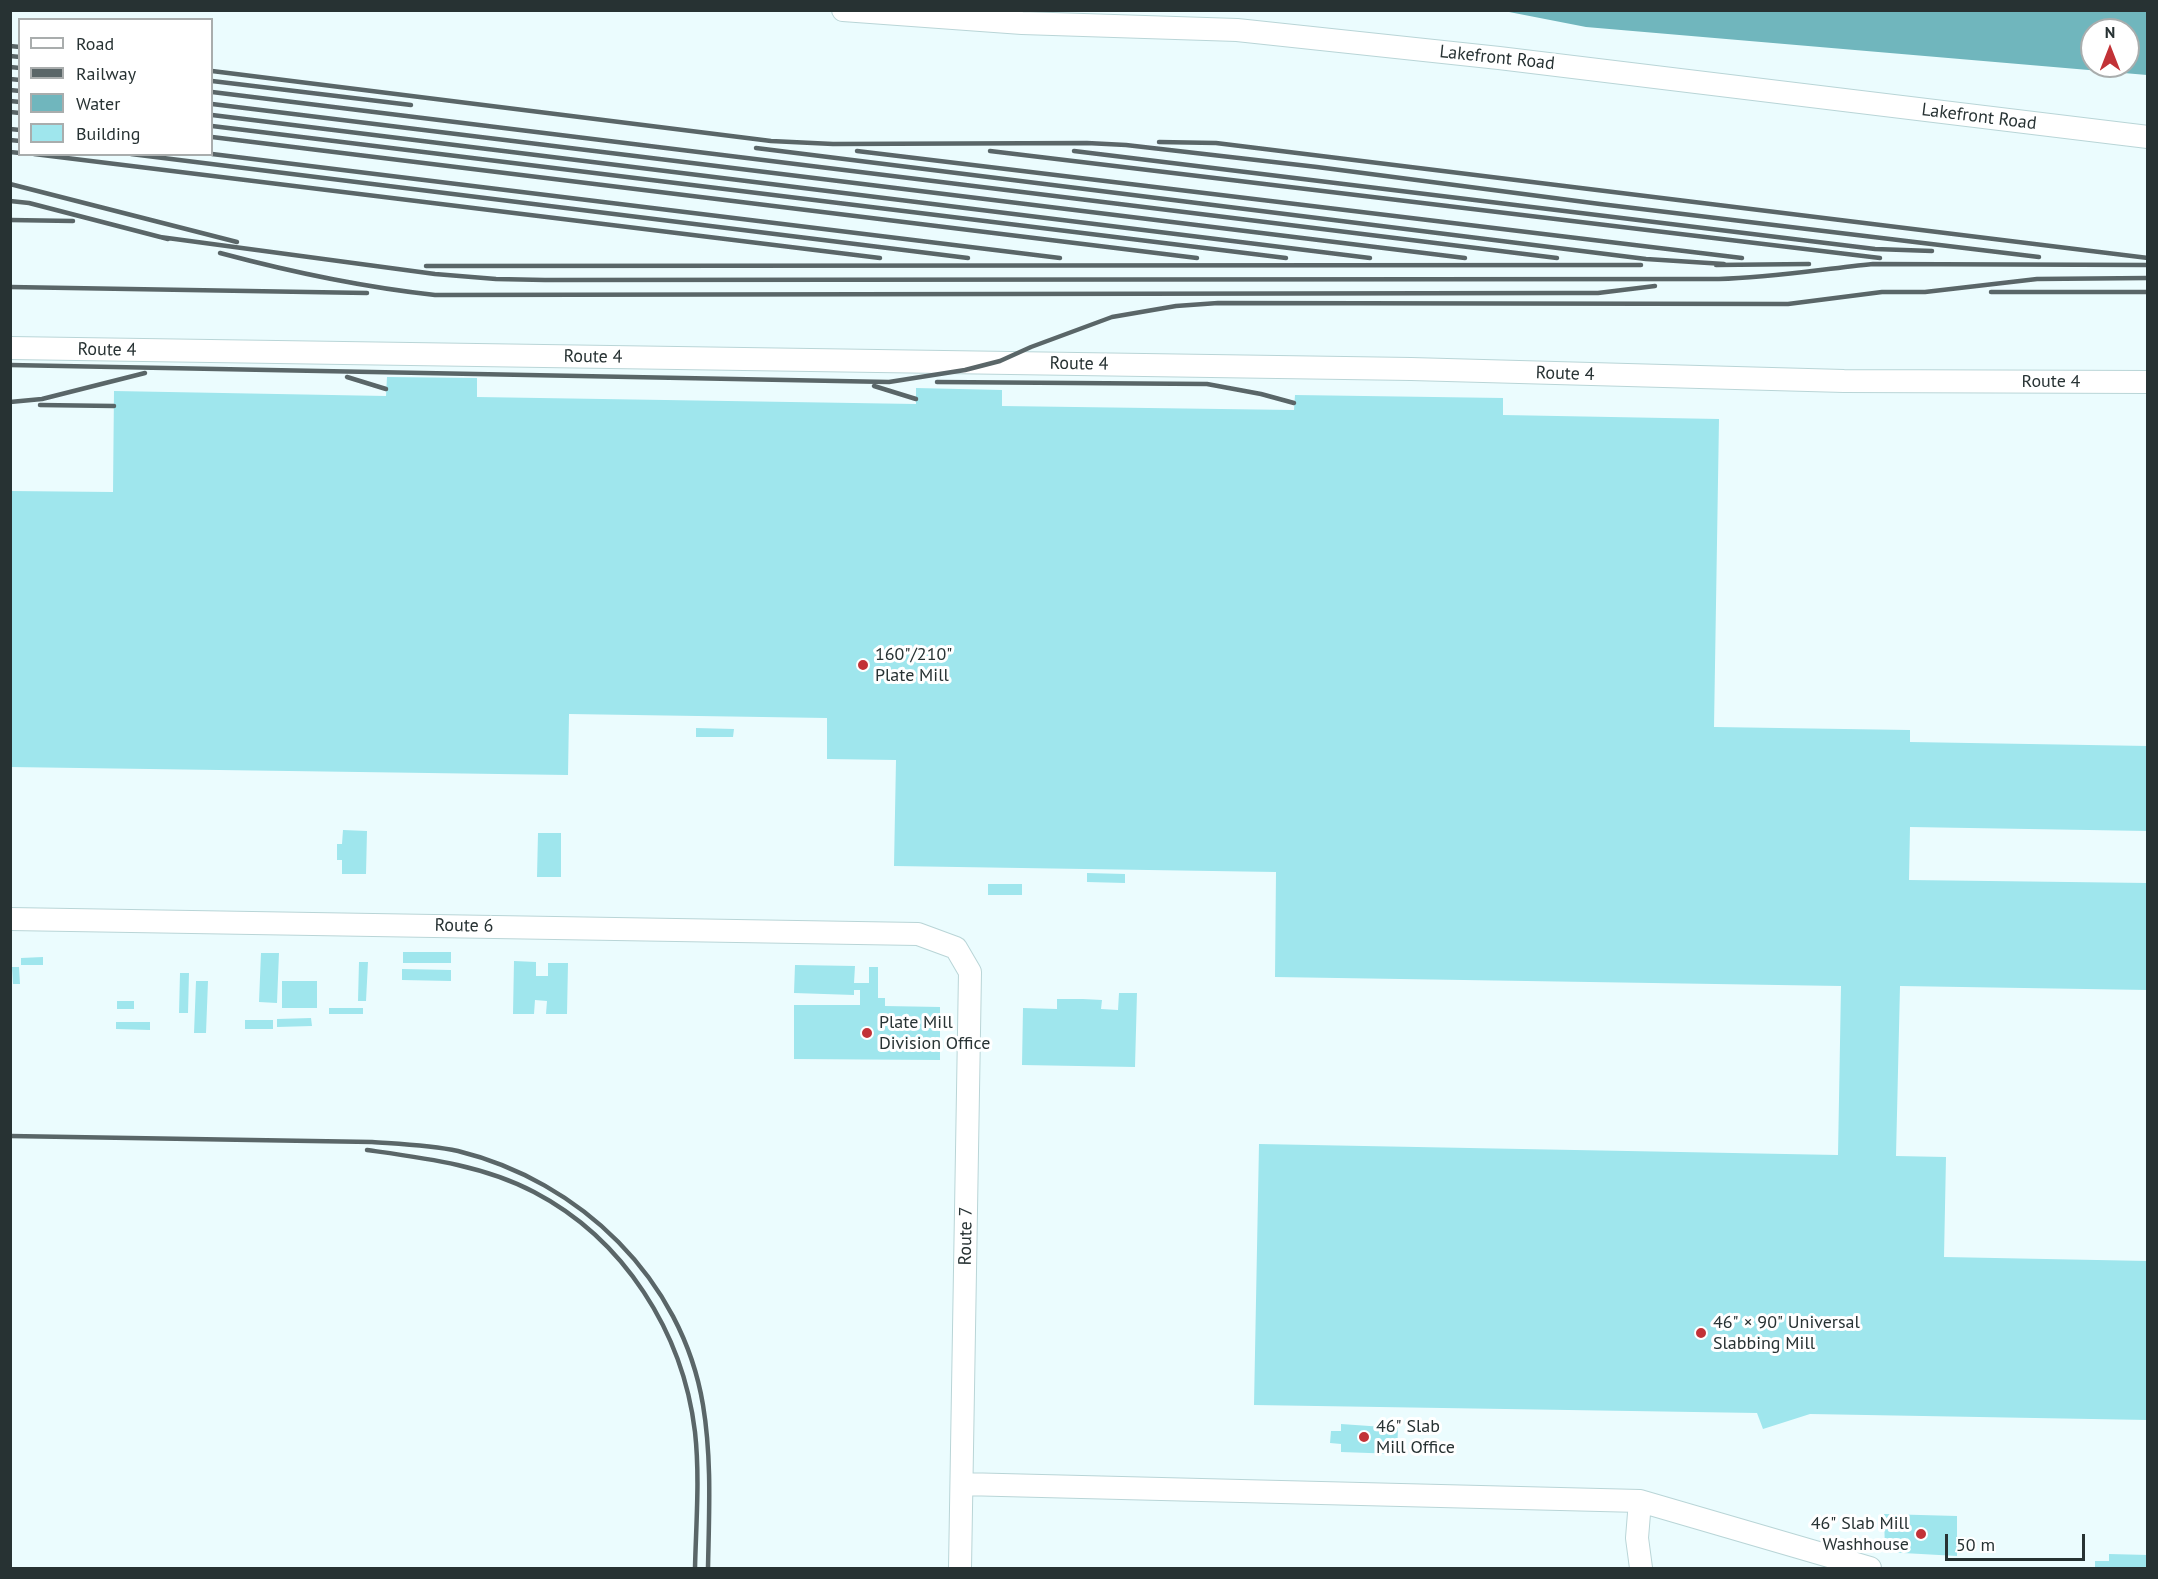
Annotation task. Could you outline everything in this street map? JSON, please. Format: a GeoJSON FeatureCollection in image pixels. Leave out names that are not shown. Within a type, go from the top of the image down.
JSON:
{"type":"FeatureCollection","features":[{"type":"Feature","properties":{"kind":"street","name":"Lakefront Road"},"geometry":{"type":"LineString","coordinates":[[843,10],[1022,23],[1237,30],[1499,58],[2148,137]]}},
{"type":"Feature","properties":{"kind":"street","name":"Route 4"},"geometry":{"type":"LineString","coordinates":[[10,348],[1412,369],[1844,381],[2148,382]]}},
{"type":"Feature","properties":{"kind":"street","name":"Route 6"},"geometry":{"type":"LineString","coordinates":[[10,919],[918,934]]}},
{"type":"Feature","properties":{"kind":"street","name":"Route 7"},"geometry":{"type":"LineString","coordinates":[[918,934],[956,948],[970,972],[960,1569]]}},
{"type":"Feature","properties":{"kind":"street"},"geometry":{"type":"LineString","coordinates":[[962,1484],[1640,1501],[1870,1569]]}},
{"type":"Feature","properties":{"kind":"street"},"geometry":{"type":"LineString","coordinates":[[1640,1501],[1637,1538],[1641,1569]]}},
{"type":"Feature","properties":{"kind":"water"},"geometry":{"type":"Polygon","coordinates":[[[1504,11],[2147,11],[2147,75],[2140,74],[2140,18],[2080,18],[2080,69],[1586,27],[1504,11]]]}},
{"type":"Feature","properties":{"kind":"building","name":"160\"/210\" Plate Mill"},"geometry":{"type":"Polygon","coordinates":[[[387,377],[477,378],[477,397],[916,404],[916,388],[1002,390],[1002,406],[1294,410],[1295,395],[1503,398],[1503,415],[1719,419],[1714,727],[1910,730],[1910,742],[2148,746],[2148,831],[1910,827],[1909,880],[2148,883],[2148,990],[1900,986],[1896,1156],[1946,1157],[1944,1257],[2148,1261],[2148,1420],[1810,1414],[1763,1429],[1757,1413],[1254,1405],[1259,1144],[1838,1155],[1841,986],[1275,977],[1276,872],[894,866],[896,760],[827,759],[827,718],[569,714],[568,775],[10,767],[10,491],[113,492],[114,391],[386,396],[387,377]]]}},
{"type":"Feature","properties":{"kind":"building"},"geometry":{"type":"Polygon","coordinates":[[[696,728],[734,729],[733,737],[696,737],[696,728]]]}},
{"type":"Feature","properties":{"kind":"building"},"geometry":{"type":"Polygon","coordinates":[[[343,830],[367,831],[366,874],[342,874],[342,860],[337,860],[337,844],[342,844],[343,830]]]}},
{"type":"Feature","properties":{"kind":"building"},"geometry":{"type":"Polygon","coordinates":[[[538,833],[561,833],[561,877],[537,877],[538,833]]]}},
{"type":"Feature","properties":{"kind":"building"},"geometry":{"type":"Polygon","coordinates":[[[1087,873],[1125,874],[1125,883],[1087,882],[1087,873]]]}},
{"type":"Feature","properties":{"kind":"building"},"geometry":{"type":"Polygon","coordinates":[[[988,884],[1022,884],[1022,895],[988,895],[988,884]]]}},
{"type":"Feature","properties":{"kind":"building"},"geometry":{"type":"Polygon","coordinates":[[[403,952],[451,952],[451,963],[403,963],[403,952]]]}},
{"type":"Feature","properties":{"kind":"building"},"geometry":{"type":"Polygon","coordinates":[[[261,953],[279,953],[277,1003],[259,1002],[261,953]]]}},
{"type":"Feature","properties":{"kind":"building"},"geometry":{"type":"Polygon","coordinates":[[[43,957],[43,965],[21,965],[21,958],[43,957]]]}},
{"type":"Feature","properties":{"kind":"building"},"geometry":{"type":"Polygon","coordinates":[[[514,961],[536,962],[536,976],[548,976],[548,963],[568,963],[567,1014],[546,1014],[547,1001],[535,1000],[534,1014],[513,1014],[514,961]]]}},
{"type":"Feature","properties":{"kind":"building"},"geometry":{"type":"Polygon","coordinates":[[[359,962],[368,962],[366,1001],[358,1001],[359,962]]]}},
{"type":"Feature","properties":{"kind":"building","name":"Plate Mill Division Office"},"geometry":{"type":"Polygon","coordinates":[[[795,965],[855,966],[854,983],[869,983],[869,967],[878,967],[878,998],[885,998],[885,1006],[940,1007],[940,1060],[794,1059],[794,1005],[860,1005],[860,990],[854,990],[854,995],[794,993],[795,965]]]}},
{"type":"Feature","properties":{"kind":"building"},"geometry":{"type":"Polygon","coordinates":[[[12,967],[19,967],[20,984],[13,984],[12,967]]]}},
{"type":"Feature","properties":{"kind":"building"},"geometry":{"type":"Polygon","coordinates":[[[402,969],[451,970],[451,981],[402,980],[402,969]]]}},
{"type":"Feature","properties":{"kind":"building"},"geometry":{"type":"Polygon","coordinates":[[[180,973],[189,973],[188,1013],[179,1013],[180,973]]]}},
{"type":"Feature","properties":{"kind":"building"},"geometry":{"type":"Polygon","coordinates":[[[196,981],[208,981],[206,1033],[194,1033],[196,981]]]}},
{"type":"Feature","properties":{"kind":"building"},"geometry":{"type":"Polygon","coordinates":[[[282,981],[317,981],[317,1008],[282,1008],[282,981]]]}},
{"type":"Feature","properties":{"kind":"building"},"geometry":{"type":"Polygon","coordinates":[[[1119,993],[1137,993],[1135,1067],[1022,1065],[1023,1008],[1057,1009],[1057,999],[1083,999],[1102,1000],[1101,1009],[1118,1010],[1119,993]]]}},
{"type":"Feature","properties":{"kind":"building"},"geometry":{"type":"Polygon","coordinates":[[[117,1001],[134,1001],[134,1009],[117,1009],[117,1001]]]}},
{"type":"Feature","properties":{"kind":"building"},"geometry":{"type":"Polygon","coordinates":[[[329,1008],[363,1008],[363,1014],[329,1014],[329,1008]]]}},
{"type":"Feature","properties":{"kind":"building"},"geometry":{"type":"Polygon","coordinates":[[[311,1018],[312,1026],[277,1027],[277,1019],[311,1018]]]}},
{"type":"Feature","properties":{"kind":"building"},"geometry":{"type":"Polygon","coordinates":[[[245,1020],[273,1020],[273,1029],[245,1029],[245,1020]]]}},
{"type":"Feature","properties":{"kind":"building"},"geometry":{"type":"Polygon","coordinates":[[[116,1022],[150,1022],[150,1030],[116,1029],[116,1022]]]}},
{"type":"Feature","properties":{"kind":"building","name":"46\" Slab Mill Office"},"geometry":{"type":"Polygon","coordinates":[[[1341,1424],[1398,1428],[1397,1454],[1341,1452],[1341,1444],[1330,1443],[1331,1431],[1341,1431],[1341,1424]]]}},
{"type":"Feature","properties":{"kind":"building","name":"46\" Slab Mill Washhouse"},"geometry":{"type":"Polygon","coordinates":[[[1884,1514],[1957,1516],[1957,1556],[1885,1552],[1884,1514]]]}},
{"type":"Feature","properties":{"kind":"building"},"geometry":{"type":"Polygon","coordinates":[[[2109,1554],[2148,1555],[2148,1568],[2095,1568],[2095,1561],[2109,1561],[2109,1554]]]}},
{"type":"Feature","properties":{"kind":"railway"},"geometry":{"type":"LineString","coordinates":[[10,46],[18,47]]}},
{"type":"Feature","properties":{"kind":"railway"},"geometry":{"type":"LineString","coordinates":[[10,56],[18,57]]}},
{"type":"Feature","properties":{"kind":"railway"},"geometry":{"type":"LineString","coordinates":[[10,67],[18,68]]}},
{"type":"Feature","properties":{"kind":"railway"},"geometry":{"type":"LineString","coordinates":[[213,71],[771,141],[833,144],[1087,143],[1126,145],[2039,257]]}},
{"type":"Feature","properties":{"kind":"railway"},"geometry":{"type":"LineString","coordinates":[[10,79],[18,80]]}},
{"type":"Feature","properties":{"kind":"railway"},"geometry":{"type":"LineString","coordinates":[[213,81],[411,105]]}},
{"type":"Feature","properties":{"kind":"railway"},"geometry":{"type":"LineString","coordinates":[[10,90],[18,91]]}},
{"type":"Feature","properties":{"kind":"railway"},"geometry":{"type":"LineString","coordinates":[[213,92],[1557,258]]}},
{"type":"Feature","properties":{"kind":"railway"},"geometry":{"type":"LineString","coordinates":[[10,101],[18,102]]}},
{"type":"Feature","properties":{"kind":"railway"},"geometry":{"type":"LineString","coordinates":[[213,104],[1465,258]]}},
{"type":"Feature","properties":{"kind":"railway"},"geometry":{"type":"LineString","coordinates":[[10,112],[18,113]]}},
{"type":"Feature","properties":{"kind":"railway"},"geometry":{"type":"LineString","coordinates":[[213,115],[1370,258]]}},
{"type":"Feature","properties":{"kind":"railway"},"geometry":{"type":"LineString","coordinates":[[213,126],[1286,258]]}},
{"type":"Feature","properties":{"kind":"railway"},"geometry":{"type":"LineString","coordinates":[[10,129],[18,130]]}},
{"type":"Feature","properties":{"kind":"railway"},"geometry":{"type":"LineString","coordinates":[[213,137],[1197,258]]}},
{"type":"Feature","properties":{"kind":"railway"},"geometry":{"type":"LineString","coordinates":[[10,140],[18,141]]}},
{"type":"Feature","properties":{"kind":"railway"},"geometry":{"type":"LineString","coordinates":[[1159,142],[1216,143],[2148,258]]}},
{"type":"Feature","properties":{"kind":"railway"},"geometry":{"type":"LineString","coordinates":[[756,148],[1646,259],[1724,264]]}},
{"type":"Feature","properties":{"kind":"railway"},"geometry":{"type":"LineString","coordinates":[[857,151],[1742,258]]}},
{"type":"Feature","properties":{"kind":"railway"},"geometry":{"type":"LineString","coordinates":[[990,151],[1880,258]]}},
{"type":"Feature","properties":{"kind":"railway"},"geometry":{"type":"LineString","coordinates":[[1074,151],[1875,249],[1932,251]]}},
{"type":"Feature","properties":{"kind":"railway"},"geometry":{"type":"LineString","coordinates":[[10,152],[18,153]]}},
{"type":"Feature","properties":{"kind":"railway"},"geometry":{"type":"LineString","coordinates":[[213,154],[1060,258]]}},
{"type":"Feature","properties":{"kind":"railway"},"geometry":{"type":"LineString","coordinates":[[50,156],[880,258]]}},
{"type":"Feature","properties":{"kind":"railway"},"geometry":{"type":"LineString","coordinates":[[147,156],[968,258]]}},
{"type":"Feature","properties":{"kind":"railway"},"geometry":{"type":"LineString","coordinates":[[10,184],[237,242]]}},
{"type":"Feature","properties":{"kind":"railway"},"geometry":{"type":"LineString","coordinates":[[10,201],[29,203],[168,239]]}},
{"type":"Feature","properties":{"kind":"railway"},"geometry":{"type":"LineString","coordinates":[[10,220],[73,221]]}},
{"type":"Feature","properties":{"kind":"railway"},"geometry":{"type":"LineString","coordinates":[[160,237],[435,274],[545,280],[1719,279],[1873,264],[2148,265]]}},
{"type":"Feature","properties":{"kind":"railway"},"geometry":{"type":"LineString","coordinates":[[220,253],[327,278],[435,295],[1598,293],[1655,286]]}},
{"type":"Feature","properties":{"kind":"railway"},"geometry":{"type":"LineString","coordinates":[[1716,265],[1809,264]]}},
{"type":"Feature","properties":{"kind":"railway"},"geometry":{"type":"LineString","coordinates":[[426,266],[1641,265]]}},
{"type":"Feature","properties":{"kind":"railway"},"geometry":{"type":"LineString","coordinates":[[10,365],[889,382],[965,370],[1000,361],[1112,317],[1176,306],[1218,303],[1788,304],[1882,292],[1925,292],[2037,279],[2148,278]]}},
{"type":"Feature","properties":{"kind":"railway"},"geometry":{"type":"LineString","coordinates":[[10,287],[367,293]]}},
{"type":"Feature","properties":{"kind":"railway"},"geometry":{"type":"LineString","coordinates":[[1991,292],[2148,292]]}},
{"type":"Feature","properties":{"kind":"railway"},"geometry":{"type":"LineString","coordinates":[[10,402],[42,399],[145,373]]}},
{"type":"Feature","properties":{"kind":"railway"},"geometry":{"type":"LineString","coordinates":[[347,377],[386,389]]}},
{"type":"Feature","properties":{"kind":"railway"},"geometry":{"type":"LineString","coordinates":[[937,382],[1207,384],[1294,403]]}},
{"type":"Feature","properties":{"kind":"railway"},"geometry":{"type":"LineString","coordinates":[[874,386],[916,399]]}},
{"type":"Feature","properties":{"kind":"railway"},"geometry":{"type":"LineString","coordinates":[[40,405],[114,406]]}},
{"type":"Feature","properties":{"kind":"railway"},"geometry":{"type":"LineString","coordinates":[[10,1136],[372,1142],[437,1147],[503,1165],[545,1186],[584,1211],[618,1242],[648,1277],[673,1316],[691,1359],[706,1425],[709,1486],[708,1568]]}},
{"type":"Feature","properties":{"kind":"railway"},"geometry":{"type":"LineString","coordinates":[[367,1150],[453,1164],[515,1183],[566,1212],[595,1235],[621,1262],[644,1292],[663,1325],[688,1395],[695,1432],[697,1466],[695,1568]]}},
{"type":"Feature","properties":{"kind":"place","name":"160\"/210\" Plate Mill"},"geometry":{"type":"Point","coordinates":[863,665]}},
{"type":"Feature","properties":{"kind":"place","name":"Plate Mill Division Office"},"geometry":{"type":"Point","coordinates":[867,1033]}},
{"type":"Feature","properties":{"kind":"place","name":"46\" × 90\" Universal Slabbing Mill"},"geometry":{"type":"Point","coordinates":[1701,1333]}},
{"type":"Feature","properties":{"kind":"place","name":"46\" Slab Mill Office"},"geometry":{"type":"Point","coordinates":[1364,1437]}},
{"type":"Feature","properties":{"kind":"place","name":"46\" Slab Mill Washhouse"},"geometry":{"type":"Point","coordinates":[1921,1534]}}]}
